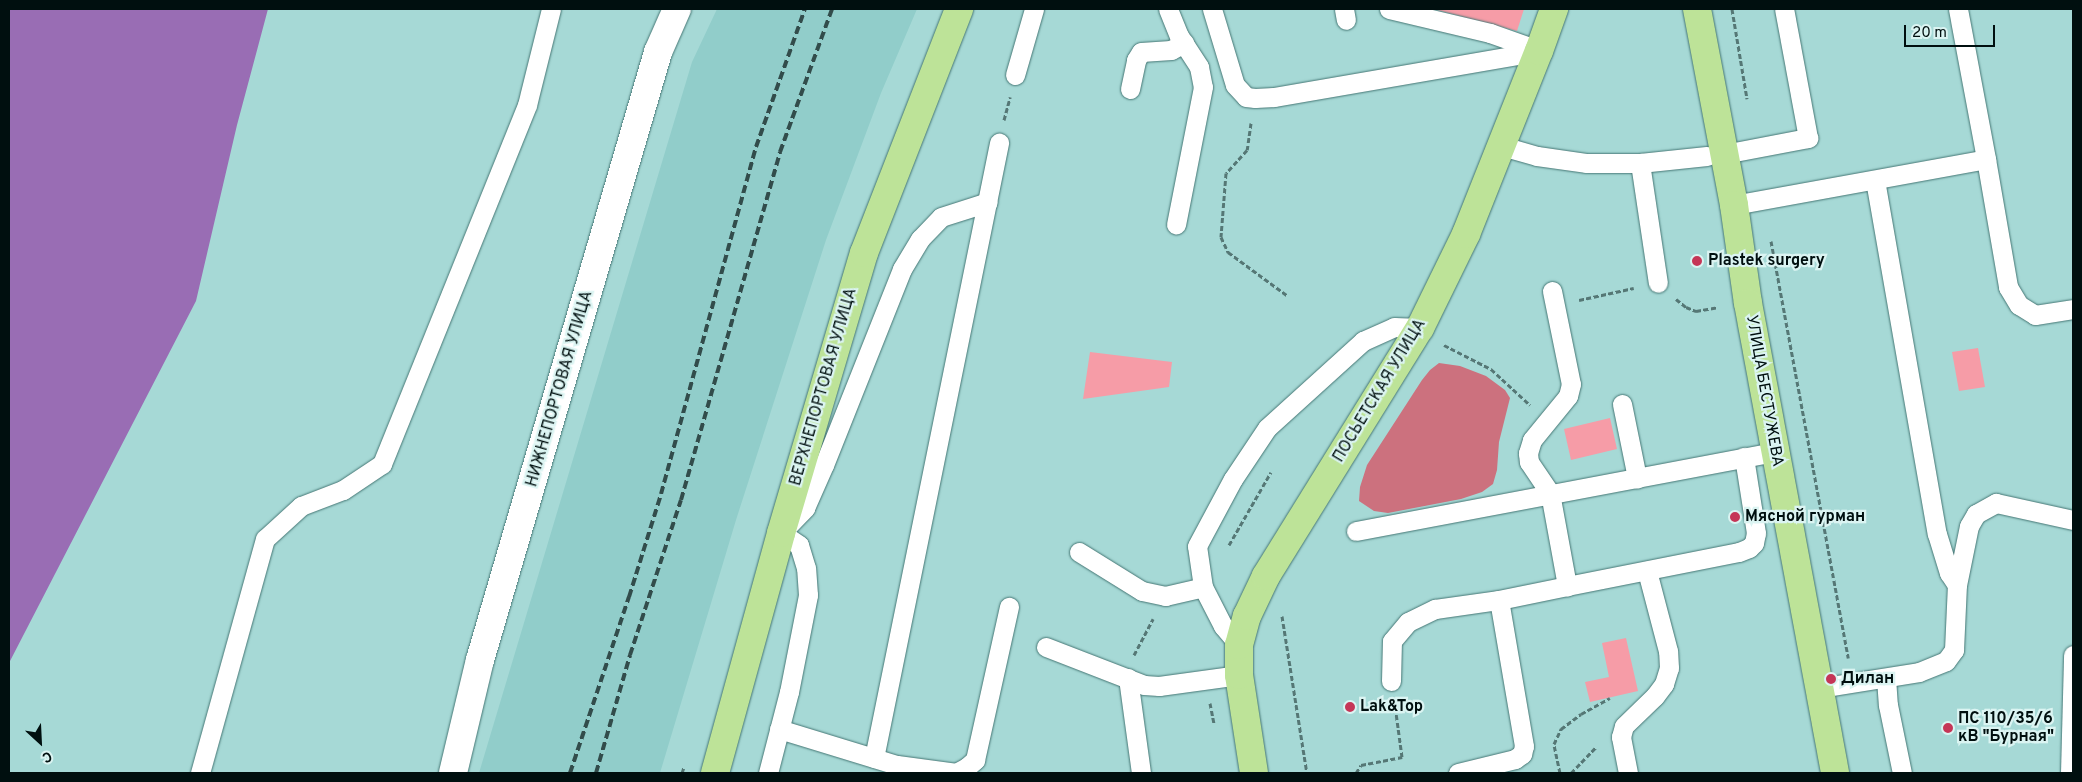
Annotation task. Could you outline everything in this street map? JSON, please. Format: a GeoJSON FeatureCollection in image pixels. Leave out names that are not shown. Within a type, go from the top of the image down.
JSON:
{"type":"FeatureCollection","features":[{"type":"Feature","properties":{"kind":"main road","name":"ВЕРХНЕПОРТОВАЯ УЛИЦА"},"geometry":{"type":"LineString","coordinates":[[714,773],[781,533],[864,253],[959,9]]}},
{"type":"Feature","properties":{"kind":"main road","name":"ПОСЬЕТСКАЯ УЛИЦА"},"geometry":{"type":"LineString","coordinates":[[1254,773],[1240,674],[1239,645],[1247,616],[1266,576],[1430,335],[1466,234],[1554,9]]}},
{"type":"Feature","properties":{"kind":"main road","name":"УЛИЦА БЕСТУЖЕВА"},"geometry":{"type":"LineString","coordinates":[[1697,9],[1716,155],[1734,205],[1748,303],[1835,773]]}},
{"type":"Feature","properties":{"kind":"street","name":"НИЖНЕПОРТОВАЯ УЛИЦА"},"geometry":{"type":"LineString","coordinates":[[453,773],[480,660],[658,52],[677,9]]}},
{"type":"Feature","properties":{"kind":"lane"},"geometry":{"type":"LineString","coordinates":[[200,773],[265,539],[301,506],[344,490],[382,464],[527,105],[551,9]]}},
{"type":"Feature","properties":{"kind":"lane"},"geometry":{"type":"LineString","coordinates":[[1015,75],[1034,9]]}},
{"type":"Feature","properties":{"kind":"lane"},"geometry":{"type":"LineString","coordinates":[[1168,9],[1198,67],[1203,87],[1176,224]]}},
{"type":"Feature","properties":{"kind":"lane"},"geometry":{"type":"LineString","coordinates":[[1212,9],[1235,85],[1246,96],[1255,98],[1274,97],[1539,50]]}},
{"type":"Feature","properties":{"kind":"lane"},"geometry":{"type":"LineString","coordinates":[[1388,9],[1490,33],[1539,50]]}},
{"type":"Feature","properties":{"kind":"lane"},"geometry":{"type":"LineString","coordinates":[[1502,146],[1562,161],[1640,163],[1716,155],[1808,138],[1784,9]]}},
{"type":"Feature","properties":{"kind":"lane"},"geometry":{"type":"LineString","coordinates":[[1958,9],[2008,287],[2019,305],[2035,315],[2073,308]]}},
{"type":"Feature","properties":{"kind":"lane"},"geometry":{"type":"LineString","coordinates":[[1130,89],[1136,60],[1141,52],[1171,50],[1184,43]]}},
{"type":"Feature","properties":{"kind":"lane"},"geometry":{"type":"LineString","coordinates":[[874,758],[999,144]]}},
{"type":"Feature","properties":{"kind":"lane"},"geometry":{"type":"LineString","coordinates":[[1734,205],[1986,159]]}},
{"type":"Feature","properties":{"kind":"lane"},"geometry":{"type":"LineString","coordinates":[[1640,163],[1658,283]]}},
{"type":"Feature","properties":{"kind":"lane"},"geometry":{"type":"LineString","coordinates":[[1875,180],[1937,534],[1949,573],[1957,585]]}},
{"type":"Feature","properties":{"kind":"lane"},"geometry":{"type":"LineString","coordinates":[[768,773],[789,692],[808,595],[806,568],[799,545],[781,533],[805,508],[902,269],[920,239],[941,217],[988,202]]}},
{"type":"Feature","properties":{"kind":"lane"},"geometry":{"type":"LineString","coordinates":[[1554,298],[1571,384],[1568,396],[1532,440],[1528,453],[1529,462],[1550,493],[1567,586]]}},
{"type":"Feature","properties":{"kind":"lane"},"geometry":{"type":"LineString","coordinates":[[1239,645],[1223,626],[1203,587],[1197,546],[1233,479],[1267,428],[1363,341],[1394,327],[1430,335]]}},
{"type":"Feature","properties":{"kind":"lane"},"geometry":{"type":"LineString","coordinates":[[1622,404],[1637,478]]}},
{"type":"Feature","properties":{"kind":"lane"},"geometry":{"type":"LineString","coordinates":[[1356,531],[1775,452]]}},
{"type":"Feature","properties":{"kind":"lane"},"geometry":{"type":"LineString","coordinates":[[1391,681],[1392,641],[1408,622],[1435,609],[1499,600],[1739,552],[1754,543],[1756,534],[1744,457]]}},
{"type":"Feature","properties":{"kind":"lane"},"geometry":{"type":"LineString","coordinates":[[1819,688],[1919,672],[1946,661],[1954,650],[1957,585],[1969,526],[1976,514],[1986,507],[1996,503],[2073,520]]}},
{"type":"Feature","properties":{"kind":"lane"},"geometry":{"type":"LineString","coordinates":[[1080,552],[1142,591],[1165,596],[1203,587]]}},
{"type":"Feature","properties":{"kind":"lane"},"geometry":{"type":"LineString","coordinates":[[1628,773],[1622,748],[1624,726],[1655,696],[1664,684],[1669,668],[1668,651],[1647,571]]}},
{"type":"Feature","properties":{"kind":"lane"},"geometry":{"type":"LineString","coordinates":[[1458,773],[1515,760],[1522,754],[1524,746],[1499,600]]}},
{"type":"Feature","properties":{"kind":"lane"},"geometry":{"type":"LineString","coordinates":[[779,729],[874,758],[896,769],[956,773],[975,760],[1010,606]]}},
{"type":"Feature","properties":{"kind":"lane"},"geometry":{"type":"LineString","coordinates":[[1046,647],[1126,676],[1144,685],[1159,686],[1240,674]]}},
{"type":"Feature","properties":{"kind":"lane"},"geometry":{"type":"LineString","coordinates":[[2070,773],[2073,655]]}},
{"type":"Feature","properties":{"kind":"lane"},"geometry":{"type":"LineString","coordinates":[[1126,676],[1142,773]]}},
{"type":"Feature","properties":{"kind":"lane"},"geometry":{"type":"LineString","coordinates":[[1886,678],[1888,706],[1902,773]]}},
{"type":"Feature","properties":{"kind":"path"},"geometry":{"type":"LineString","coordinates":[[1732,9],[1747,102]]}},
{"type":"Feature","properties":{"kind":"path"},"geometry":{"type":"LineString","coordinates":[[1255,98],[1247,150],[1226,172],[1221,237],[1228,252],[1288,296]]}},
{"type":"Feature","properties":{"kind":"path"},"geometry":{"type":"LineString","coordinates":[[1764,201],[1853,683]]}},
{"type":"Feature","properties":{"kind":"path"},"geometry":{"type":"LineString","coordinates":[[1554,298],[1658,283],[1686,307],[1696,310],[1748,303]]}},
{"type":"Feature","properties":{"kind":"path"},"geometry":{"type":"LineString","coordinates":[[1430,335],[1491,369],[1547,421]]}},
{"type":"Feature","properties":{"kind":"path"},"geometry":{"type":"LineString","coordinates":[[1126,676],[1152,620]]}},
{"type":"Feature","properties":{"kind":"path"},"geometry":{"type":"LineString","coordinates":[[1356,773],[1360,765],[1402,757],[1391,681]]}},
{"type":"Feature","properties":{"kind":"path"},"geometry":{"type":"LineString","coordinates":[[1560,773],[1554,744],[1561,729],[1581,714],[1610,698]]}},
{"type":"Feature","properties":{"kind":"shaded area"},"geometry":{"type":"Polygon","coordinates":[[[9,9],[268,9],[237,125],[196,301],[9,663],[9,9]]]}},
{"type":"Feature","properties":{"kind":"shaded area"},"geometry":{"type":"Polygon","coordinates":[[[717,9],[917,9],[881,93],[826,240],[736,520],[660,773],[479,773],[692,62],[717,9]]]}},
{"type":"Feature","properties":{"kind":"shaded area"},"geometry":{"type":"Polygon","coordinates":[[[1433,9],[1524,9],[1517,31],[1433,9]]]}},
{"type":"Feature","properties":{"kind":"shaded area"},"geometry":{"type":"Polygon","coordinates":[[[1978,348],[1985,387],[1959,391],[1952,352],[1978,348]]]}},
{"type":"Feature","properties":{"kind":"shaded area"},"geometry":{"type":"Polygon","coordinates":[[[1090,352],[1172,362],[1169,387],[1083,399],[1090,352]]]}},
{"type":"Feature","properties":{"kind":"shaded area"},"geometry":{"type":"Polygon","coordinates":[[[1439,363],[1460,366],[1486,376],[1505,390],[1510,398],[1499,442],[1497,470],[1493,484],[1482,492],[1461,499],[1388,513],[1374,511],[1359,501],[1360,487],[1367,465],[1422,380],[1439,363]]]}},
{"type":"Feature","properties":{"kind":"shaded area"},"geometry":{"type":"Polygon","coordinates":[[[1610,418],[1617,449],[1571,460],[1564,429],[1610,418]]]}},
{"type":"Feature","properties":{"kind":"shaded area"},"geometry":{"type":"Polygon","coordinates":[[[1626,638],[1638,691],[1590,702],[1585,682],[1609,677],[1602,643],[1626,638]]]}},
{"type":"Feature","properties":{"kind":"railway"},"geometry":{"type":"LineString","coordinates":[[570,773],[629,597],[661,494],[756,147],[805,9]]}},
{"type":"Feature","properties":{"kind":"railway"},"geometry":{"type":"LineString","coordinates":[[596,773],[630,655],[681,500],[780,152],[832,9]]}},
{"type":"Feature","properties":{"kind":"place","name":"Plastek surgery"},"geometry":{"type":"Point","coordinates":[1697,261]}},
{"type":"Feature","properties":{"kind":"place","name":"Мясной гурман"},"geometry":{"type":"Point","coordinates":[1735,517]}},
{"type":"Feature","properties":{"kind":"place","name":"Дилан"},"geometry":{"type":"Point","coordinates":[1831,679]}},
{"type":"Feature","properties":{"kind":"place","name":"Lak&Top"},"geometry":{"type":"Point","coordinates":[1350,707]}},
{"type":"Feature","properties":{"kind":"place","name":"ПС 110/35/6 кВ \"Бурная\""},"geometry":{"type":"Point","coordinates":[1948,728]}}]}
